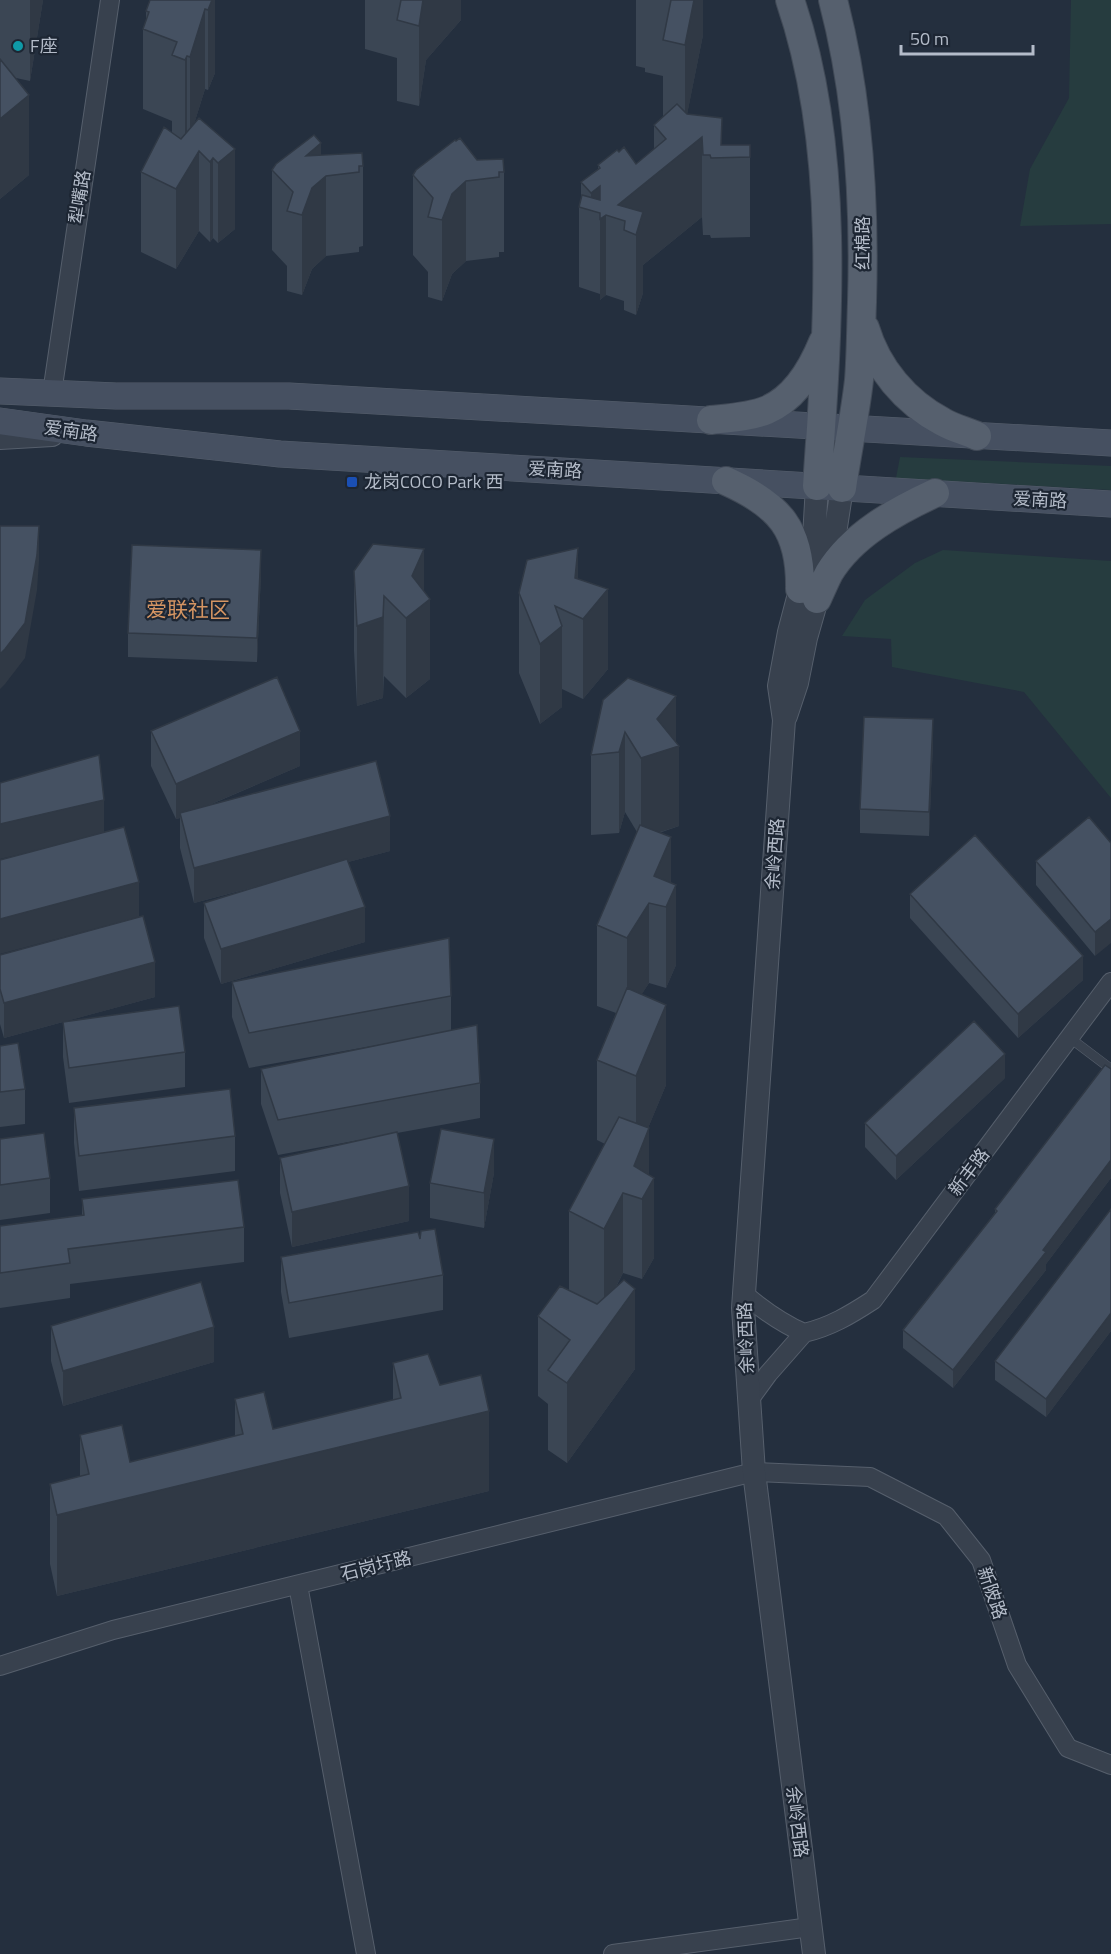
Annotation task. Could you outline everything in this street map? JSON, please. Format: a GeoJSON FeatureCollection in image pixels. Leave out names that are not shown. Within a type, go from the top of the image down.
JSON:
{"type":"FeatureCollection","features":[{"type":"Feature","properties":{"kind":"main road","name":"红棉路"},"geometry":{"type":"LineString","coordinates":[[790,0],[806,58],[820,135],[825,208],[827,332],[821,426],[830,487]]}},
{"type":"Feature","properties":{"kind":"main road","name":"红棉路"},"geometry":{"type":"LineString","coordinates":[[830,487],[851,428],[859,380],[863,202],[859,144],[850,79],[833,0]]}},
{"type":"Feature","properties":{"kind":"main road"},"geometry":{"type":"LineString","coordinates":[[861,316],[870,346],[884,370],[901,392],[943,423],[977,436]]}},
{"type":"Feature","properties":{"kind":"main road"},"geometry":{"type":"LineString","coordinates":[[711,420],[745,416],[767,410],[788,396],[816,359],[827,332]]}},
{"type":"Feature","properties":{"kind":"main road","name":"爱南路"},"geometry":{"type":"LineString","coordinates":[[0,391],[116,396],[290,396],[1111,443]]}},
{"type":"Feature","properties":{"kind":"main road","name":"爱南路"},"geometry":{"type":"LineString","coordinates":[[0,421],[86,433],[280,454],[1111,504]]}},
{"type":"Feature","properties":{"kind":"main road"},"geometry":{"type":"LineString","coordinates":[[726,481],[752,492],[770,506],[784,523],[796,543],[809,594]]}},
{"type":"Feature","properties":{"kind":"main road"},"geometry":{"type":"LineString","coordinates":[[809,594],[848,550],[866,534],[907,506],[935,493]]}},
{"type":"Feature","properties":{"kind":"street","name":"犁嘴路"},"geometry":{"type":"LineString","coordinates":[[51,393],[110,0]]}},
{"type":"Feature","properties":{"kind":"street"},"geometry":{"type":"LineString","coordinates":[[0,438],[86,433]]}},
{"type":"Feature","properties":{"kind":"street","name":"余岭西路"},"geometry":{"type":"LineString","coordinates":[[814,1954],[754,1472],[743,1308],[784,720],[797,683],[809,594],[834,540],[830,487]]}},
{"type":"Feature","properties":{"kind":"street","name":"新丰路"},"geometry":{"type":"LineString","coordinates":[[804,1333],[823,1329],[873,1300],[1111,982]]}},
{"type":"Feature","properties":{"kind":"street"},"geometry":{"type":"LineString","coordinates":[[744,1294],[764,1311],[804,1333],[768,1374],[749,1400]]}},
{"type":"Feature","properties":{"kind":"street","name":"石岗圩路"},"geometry":{"type":"LineString","coordinates":[[0,1666],[113,1630],[754,1472]]}},
{"type":"Feature","properties":{"kind":"street","name":"新陂路"},"geometry":{"type":"LineString","coordinates":[[754,1472],[870,1477],[946,1516],[981,1560],[1017,1665],[1068,1748],[1111,1765]]}},
{"type":"Feature","properties":{"kind":"street"},"geometry":{"type":"LineString","coordinates":[[298,1585],[366,1954]]}},
{"type":"Feature","properties":{"kind":"street"},"geometry":{"type":"LineString","coordinates":[[613,1954],[810,1927]]}},
{"type":"Feature","properties":{"kind":"lane"},"geometry":{"type":"LineString","coordinates":[[1070,1038],[1111,1069]]}},
{"type":"Feature","properties":{"kind":"green space"},"geometry":{"type":"Polygon","coordinates":[[[1071,0],[1111,0],[1111,224],[1020,226],[1030,169],[1069,98],[1071,0]]]}},
{"type":"Feature","properties":{"kind":"green space"},"geometry":{"type":"Polygon","coordinates":[[[900,457],[1111,466],[1111,490],[896,478],[900,457]]]}},
{"type":"Feature","properties":{"kind":"green space"},"geometry":{"type":"Polygon","coordinates":[[[943,550],[1111,561],[1111,798],[1024,692],[892,667],[891,639],[842,636],[865,600],[915,563],[943,550]]]}},
{"type":"Feature","properties":{"kind":"building"},"geometry":{"type":"Polygon","coordinates":[[[150,0],[212,0],[208,10],[205,9],[190,57],[187,56],[185,60],[172,55],[177,42],[143,29],[149,12],[146,11],[150,0]]]}},
{"type":"Feature","properties":{"kind":"building"},"geometry":{"type":"Polygon","coordinates":[[[401,0],[423,0],[419,26],[397,20],[401,0]]]}},
{"type":"Feature","properties":{"kind":"building"},"geometry":{"type":"Polygon","coordinates":[[[671,0],[694,0],[685,45],[663,40],[671,0]]]}},
{"type":"Feature","properties":{"kind":"building"},"geometry":{"type":"Polygon","coordinates":[[[0,59],[29,95],[0,119],[0,59]]]}},
{"type":"Feature","properties":{"kind":"building"},"geometry":{"type":"Polygon","coordinates":[[[677,104],[687,114],[722,118],[721,145],[750,145],[750,157],[711,158],[710,155],[703,155],[702,137],[618,205],[643,212],[636,235],[624,230],[625,221],[606,215],[600,219],[600,213],[579,207],[582,195],[600,200],[600,186],[591,193],[581,182],[600,168],[598,165],[617,150],[619,152],[624,147],[636,164],[666,139],[654,125],[677,104]]]}},
{"type":"Feature","properties":{"kind":"building"},"geometry":{"type":"Polygon","coordinates":[[[199,118],[235,149],[218,163],[213,158],[210,162],[199,151],[176,189],[141,172],[164,127],[181,139],[199,118]]]}},
{"type":"Feature","properties":{"kind":"building"},"geometry":{"type":"Polygon","coordinates":[[[314,135],[321,143],[306,156],[362,153],[363,166],[359,166],[359,172],[326,176],[312,188],[302,215],[287,211],[293,192],[272,170],[276,164],[314,135]]]}},
{"type":"Feature","properties":{"kind":"building"},"geometry":{"type":"Polygon","coordinates":[[[460,138],[477,160],[503,159],[504,172],[499,172],[499,177],[466,181],[452,194],[442,220],[428,217],[433,198],[413,175],[416,170],[460,138]]]}},
{"type":"Feature","properties":{"kind":"building"},"geometry":{"type":"Polygon","coordinates":[[[0,526],[39,526],[37,555],[25,623],[0,654],[0,526]]]}},
{"type":"Feature","properties":{"kind":"building"},"geometry":{"type":"Polygon","coordinates":[[[373,544],[424,549],[412,576],[430,599],[406,618],[384,596],[383,617],[357,626],[354,571],[373,544]]]}},
{"type":"Feature","properties":{"kind":"building"},"geometry":{"type":"Polygon","coordinates":[[[132,545],[261,550],[257,638],[128,633],[132,545]]]}},
{"type":"Feature","properties":{"kind":"building"},"geometry":{"type":"Polygon","coordinates":[[[578,548],[575,578],[608,589],[583,619],[555,606],[562,626],[540,644],[519,593],[527,560],[578,548]]]}},
{"type":"Feature","properties":{"kind":"building"},"geometry":{"type":"Polygon","coordinates":[[[277,677],[300,731],[176,784],[151,731],[277,677]]]}},
{"type":"Feature","properties":{"kind":"building"},"geometry":{"type":"Polygon","coordinates":[[[628,678],[676,696],[657,719],[679,746],[641,758],[625,732],[619,752],[591,755],[603,700],[628,678]]]}},
{"type":"Feature","properties":{"kind":"building"},"geometry":{"type":"Polygon","coordinates":[[[864,717],[933,719],[929,812],[860,809],[864,717]]]}},
{"type":"Feature","properties":{"kind":"building"},"geometry":{"type":"Polygon","coordinates":[[[99,755],[104,800],[0,824],[0,783],[99,755]]]}},
{"type":"Feature","properties":{"kind":"building"},"geometry":{"type":"Polygon","coordinates":[[[376,761],[390,816],[194,868],[180,813],[376,761]]]}},
{"type":"Feature","properties":{"kind":"building"},"geometry":{"type":"Polygon","coordinates":[[[1089,817],[1111,843],[1111,919],[1095,932],[1036,861],[1089,817]]]}},
{"type":"Feature","properties":{"kind":"building"},"geometry":{"type":"Polygon","coordinates":[[[640,825],[671,837],[654,876],[676,885],[666,907],[649,903],[627,938],[597,925],[640,825]]]}},
{"type":"Feature","properties":{"kind":"building"},"geometry":{"type":"Polygon","coordinates":[[[124,827],[139,882],[0,919],[0,860],[124,827]]]}},
{"type":"Feature","properties":{"kind":"building"},"geometry":{"type":"Polygon","coordinates":[[[975,835],[1083,956],[1018,1014],[910,894],[975,835]]]}},
{"type":"Feature","properties":{"kind":"building"},"geometry":{"type":"Polygon","coordinates":[[[347,859],[365,907],[221,949],[204,903],[347,859]]]}},
{"type":"Feature","properties":{"kind":"building"},"geometry":{"type":"Polygon","coordinates":[[[143,916],[155,962],[4,1003],[0,989],[0,955],[143,916]]]}},
{"type":"Feature","properties":{"kind":"building"},"geometry":{"type":"Polygon","coordinates":[[[449,938],[451,996],[249,1033],[232,982],[449,938]]]}},
{"type":"Feature","properties":{"kind":"building"},"geometry":{"type":"Polygon","coordinates":[[[627,988],[666,1005],[636,1076],[597,1060],[627,988]]]}},
{"type":"Feature","properties":{"kind":"building"},"geometry":{"type":"Polygon","coordinates":[[[179,1006],[185,1052],[69,1068],[63,1022],[179,1006]]]}},
{"type":"Feature","properties":{"kind":"building"},"geometry":{"type":"Polygon","coordinates":[[[974,1021],[1005,1054],[896,1156],[865,1123],[974,1021]]]}},
{"type":"Feature","properties":{"kind":"building"},"geometry":{"type":"Polygon","coordinates":[[[477,1025],[480,1083],[278,1120],[261,1069],[477,1025]]]}},
{"type":"Feature","properties":{"kind":"building"},"geometry":{"type":"Polygon","coordinates":[[[18,1043],[25,1089],[0,1092],[0,1046],[18,1043]]]}},
{"type":"Feature","properties":{"kind":"building"},"geometry":{"type":"Polygon","coordinates":[[[1105,1065],[1111,1069],[1111,1160],[1043,1250],[1046,1252],[953,1370],[903,1330],[997,1211],[995,1209],[1105,1065]]]}},
{"type":"Feature","properties":{"kind":"building"},"geometry":{"type":"Polygon","coordinates":[[[230,1089],[235,1136],[79,1156],[74,1108],[230,1089]]]}},
{"type":"Feature","properties":{"kind":"building"},"geometry":{"type":"Polygon","coordinates":[[[619,1117],[649,1128],[634,1166],[654,1178],[642,1199],[623,1193],[604,1229],[569,1211],[619,1117]]]}},
{"type":"Feature","properties":{"kind":"building"},"geometry":{"type":"Polygon","coordinates":[[[441,1129],[494,1139],[484,1193],[430,1183],[441,1129]]]}},
{"type":"Feature","properties":{"kind":"building"},"geometry":{"type":"Polygon","coordinates":[[[397,1132],[409,1186],[292,1212],[280,1158],[397,1132]]]}},
{"type":"Feature","properties":{"kind":"building"},"geometry":{"type":"Polygon","coordinates":[[[44,1133],[50,1178],[0,1185],[0,1139],[44,1133]]]}},
{"type":"Feature","properties":{"kind":"building"},"geometry":{"type":"Polygon","coordinates":[[[238,1180],[244,1227],[68,1249],[70,1263],[0,1273],[0,1226],[84,1215],[82,1199],[238,1180]]]}},
{"type":"Feature","properties":{"kind":"building"},"geometry":{"type":"Polygon","coordinates":[[[1111,1209],[1111,1313],[1046,1399],[995,1361],[1111,1209]]]}},
{"type":"Feature","properties":{"kind":"building"},"geometry":{"type":"Polygon","coordinates":[[[435,1229],[443,1275],[289,1303],[281,1257],[418,1232],[420,1239],[421,1231],[435,1229]]]}},
{"type":"Feature","properties":{"kind":"building"},"geometry":{"type":"Polygon","coordinates":[[[624,1280],[635,1289],[567,1383],[548,1370],[570,1340],[538,1316],[560,1286],[597,1304],[624,1280]]]}},
{"type":"Feature","properties":{"kind":"building"},"geometry":{"type":"Polygon","coordinates":[[[201,1282],[214,1327],[63,1371],[51,1326],[201,1282]]]}},
{"type":"Feature","properties":{"kind":"building"},"geometry":{"type":"Polygon","coordinates":[[[428,1354],[440,1385],[481,1375],[489,1411],[57,1515],[50,1484],[89,1474],[80,1435],[122,1425],[130,1462],[243,1434],[235,1399],[264,1392],[273,1429],[401,1398],[393,1363],[428,1354]]]}},
{"type":"Feature","properties":{"kind":"place","name":"F座"},"geometry":{"type":"Point","coordinates":[18,46]}},
{"type":"Feature","properties":{"kind":"place","name":"龙岗COCO Park 西"},"geometry":{"type":"Point","coordinates":[352,482]}},
{"type":"Feature","properties":{"kind":"district","name":"爱联社区"},"geometry":{"type":"Point","coordinates":[188,610]}}]}
